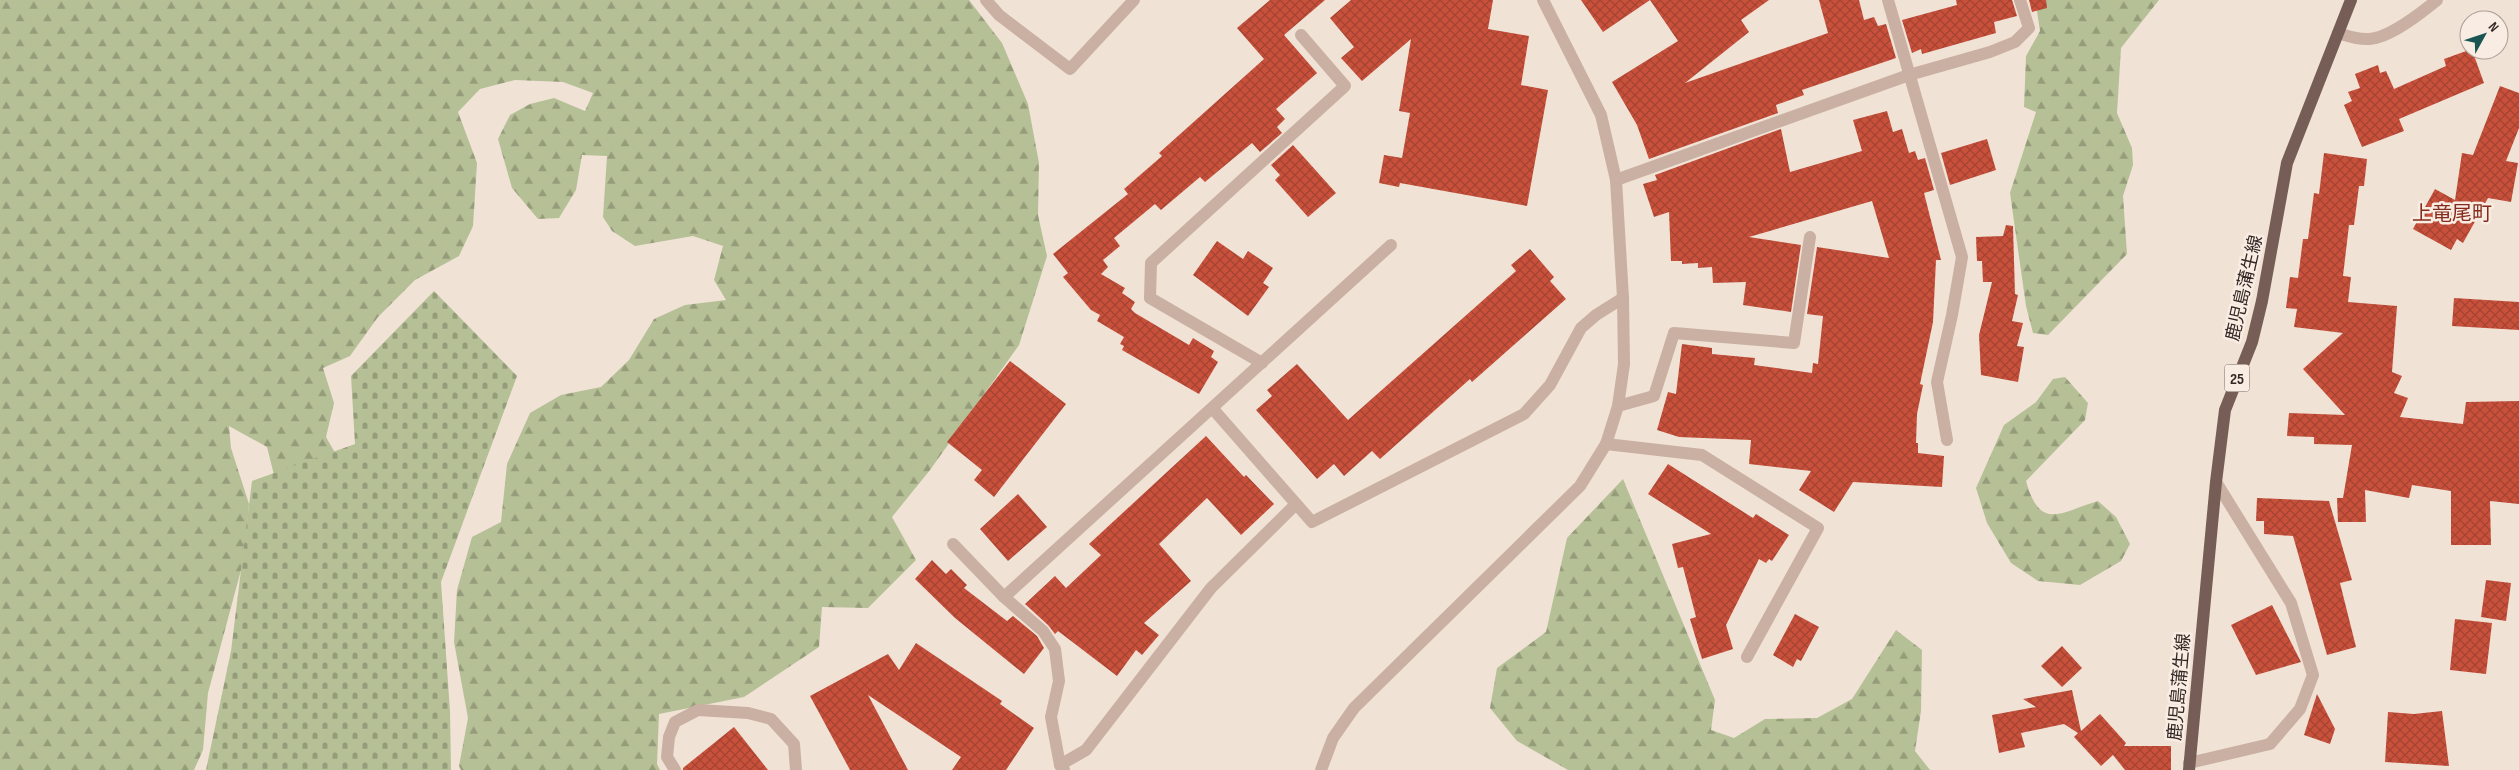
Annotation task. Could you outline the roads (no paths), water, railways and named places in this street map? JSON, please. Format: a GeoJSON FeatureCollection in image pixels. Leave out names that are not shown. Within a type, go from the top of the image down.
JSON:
{"type":"FeatureCollection","features":[{"type":"Feature","properties":{"kind":"main road","name":"鹿児島蒲生線"},"geometry":{"type":"LineString","coordinates":[[2189,766],[2216,482],[2225,410],[2252,342],[2262,301],[2287,163],[2351,0]]}},
{"type":"Feature","properties":{"kind":"street"},"geometry":{"type":"LineString","coordinates":[[986,0],[999,16],[1070,69],[1134,0]]}},
{"type":"Feature","properties":{"kind":"street"},"geometry":{"type":"LineString","coordinates":[[1321,770],[1333,738],[1354,708],[1580,486],[1606,444],[1618,406],[1624,364],[1624,298],[1616,180],[1601,115],[1543,0]]}},
{"type":"Feature","properties":{"kind":"street"},"geometry":{"type":"LineString","coordinates":[[1888,0],[1962,257],[1937,382],[1947,440]]}},
{"type":"Feature","properties":{"kind":"street"},"geometry":{"type":"LineString","coordinates":[[1616,180],[1909,75],[1990,52],[2015,42],[2029,28],[2020,0]]}},
{"type":"Feature","properties":{"kind":"street"},"geometry":{"type":"LineString","coordinates":[[2338,33],[2352,38],[2370,39],[2387,34],[2437,0]]}},
{"type":"Feature","properties":{"kind":"street"},"geometry":{"type":"LineString","coordinates":[[1262,363],[1150,298],[1151,263],[1345,86],[1301,34]]}},
{"type":"Feature","properties":{"kind":"street"},"geometry":{"type":"LineString","coordinates":[[1618,406],[1654,396],[1674,333],[1794,343],[1810,238]]}},
{"type":"Feature","properties":{"kind":"street"},"geometry":{"type":"LineString","coordinates":[[1004,597],[1391,246]]}},
{"type":"Feature","properties":{"kind":"street"},"geometry":{"type":"LineString","coordinates":[[1213,409],[1312,522],[1524,414],[1550,385],[1582,328],[1596,315],[1624,298]]}},
{"type":"Feature","properties":{"kind":"street"},"geometry":{"type":"LineString","coordinates":[[1606,444],[1702,455],[1818,528],[1747,657]]}},
{"type":"Feature","properties":{"kind":"street"},"geometry":{"type":"LineString","coordinates":[[2189,766],[2270,744],[2300,710],[2313,675],[2291,603],[2216,482]]}},
{"type":"Feature","properties":{"kind":"street"},"geometry":{"type":"LineString","coordinates":[[953,544],[1004,597],[1043,631],[1055,649],[1059,681],[1051,717],[1062,767],[1086,750],[1210,588],[1296,504]]}},
{"type":"Feature","properties":{"kind":"street"},"geometry":{"type":"LineString","coordinates":[[675,770],[667,757],[669,737],[675,722],[698,710],[748,713],[771,719],[794,744],[796,770]]}},
{"type":"Feature","properties":{"kind":"district","name":"上竜尾町"},"geometry":{"type":"Point","coordinates":[2452,213]}}]}
